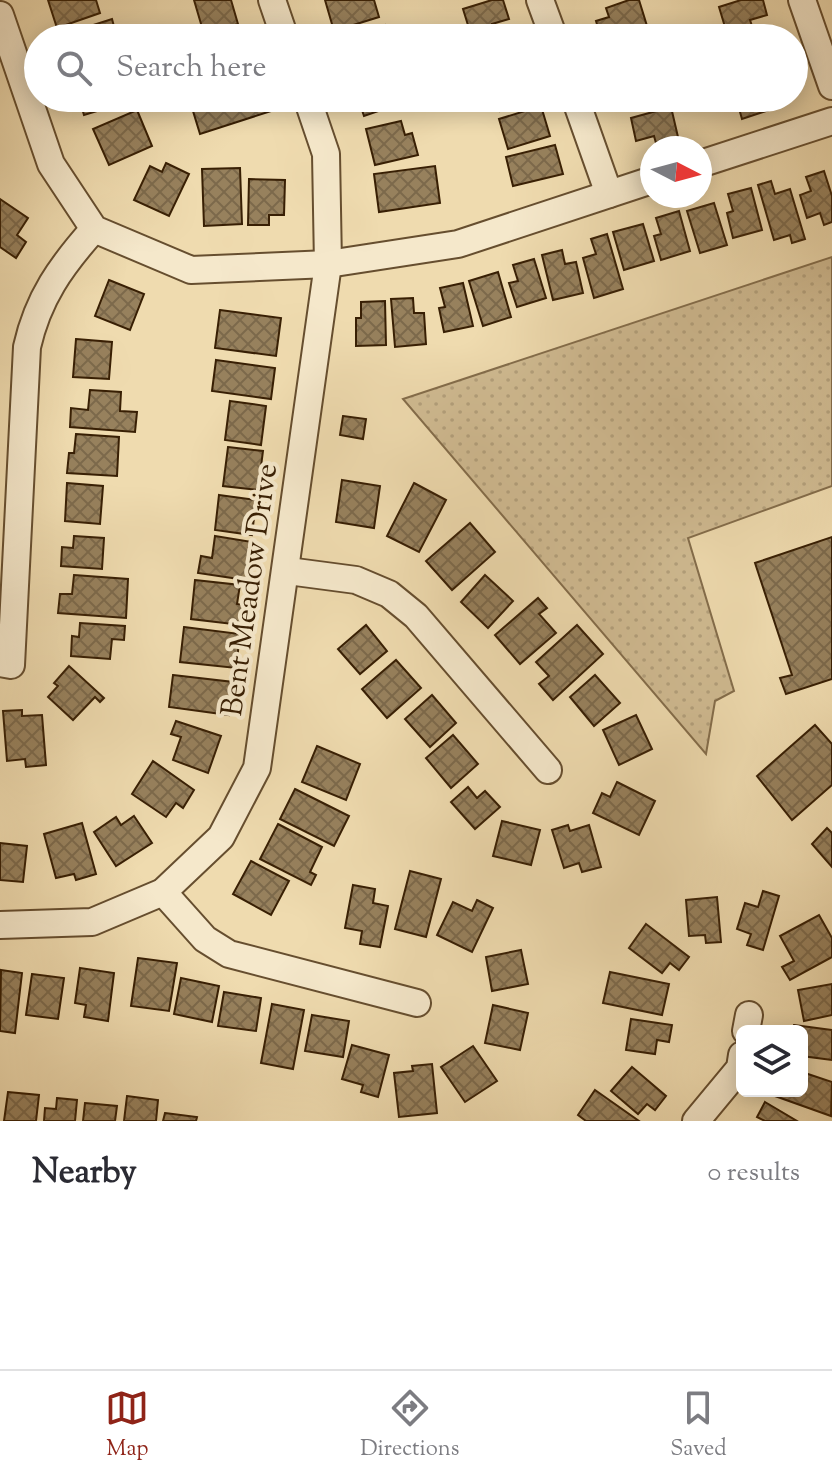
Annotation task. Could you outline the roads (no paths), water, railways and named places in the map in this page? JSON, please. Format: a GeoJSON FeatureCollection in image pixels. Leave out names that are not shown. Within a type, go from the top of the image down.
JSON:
{"type":"FeatureCollection","features":[{"type":"Feature","properties":{"kind":"street"},"geometry":{"type":"LineString","coordinates":[[272,0],[280,24]]}},
{"type":"Feature","properties":{"kind":"street"},"geometry":{"type":"LineString","coordinates":[[540,0],[549,24]]}},
{"type":"Feature","properties":{"kind":"street"},"geometry":{"type":"LineString","coordinates":[[806,1],[832,86]]}},
{"type":"Feature","properties":{"kind":"street"},"geometry":{"type":"LineString","coordinates":[[0,15],[24,85]]}},
{"type":"Feature","properties":{"kind":"street"},"geometry":{"type":"LineString","coordinates":[[33,112],[51,164],[94,229],[191,270],[328,264],[458,244],[640,184]]}},
{"type":"Feature","properties":{"kind":"street","name":"Bent Meadow Drive"},"geometry":{"type":"LineString","coordinates":[[0,925],[92,922],[163,892],[221,837],[257,768],[288,571],[328,264],[326,154],[312,112]]}},
{"type":"Feature","properties":{"kind":"street"},"geometry":{"type":"LineString","coordinates":[[580,112],[609,194]]}},
{"type":"Feature","properties":{"kind":"street"},"geometry":{"type":"LineString","coordinates":[[712,160],[832,121]]}},
{"type":"Feature","properties":{"kind":"street"},"geometry":{"type":"LineString","coordinates":[[6,664],[27,347],[34,316],[48,285],[94,229]]}},
{"type":"Feature","properties":{"kind":"street"},"geometry":{"type":"LineString","coordinates":[[288,571],[356,580],[389,594],[416,616],[548,770]]}},
{"type":"Feature","properties":{"kind":"street"},"geometry":{"type":"LineString","coordinates":[[163,892],[205,939],[229,954],[417,1003]]}},
{"type":"Feature","properties":{"kind":"street"},"geometry":{"type":"LineString","coordinates":[[696,1121],[736,1073]]}}]}
